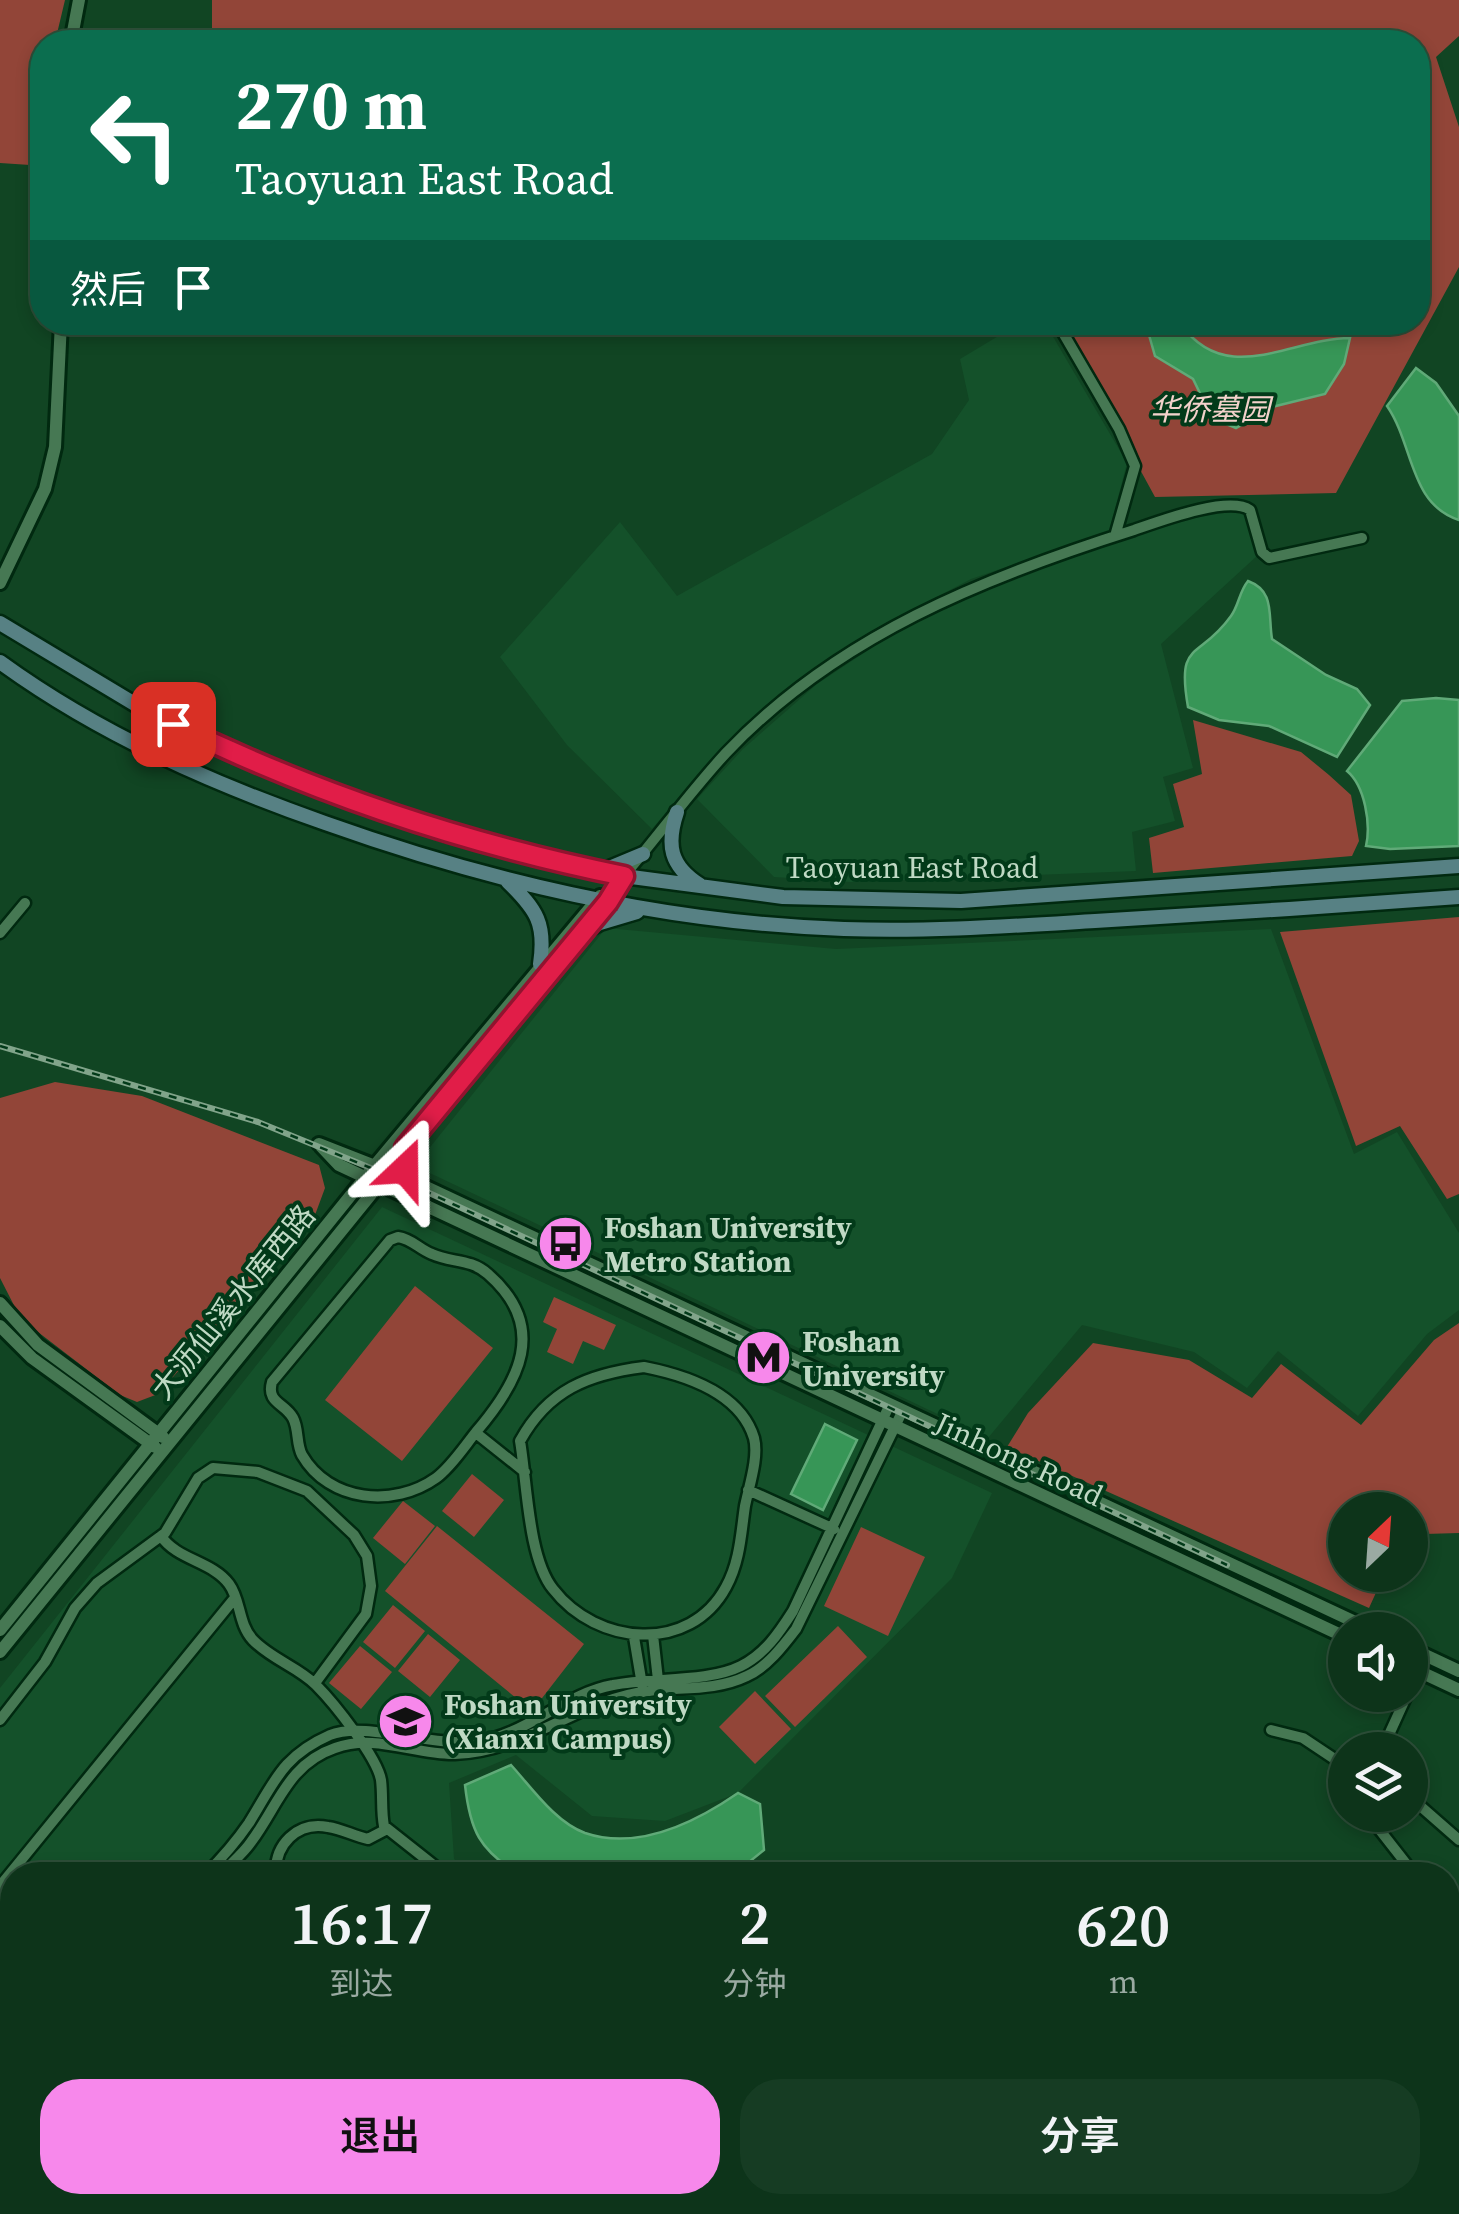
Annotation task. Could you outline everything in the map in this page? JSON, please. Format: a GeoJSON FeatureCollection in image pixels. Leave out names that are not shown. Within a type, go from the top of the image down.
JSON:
{"type":"FeatureCollection","features":[{"type":"Feature","properties":{"kind":"main road","name":"Taoyuan East Road"},"geometry":{"type":"LineString","coordinates":[[0,623],[143,709],[264,768],[446,834],[624,876],[705,888],[846,900],[961,901],[1459,866]]}},
{"type":"Feature","properties":{"kind":"main road","name":"Taoyuan East Road"},"geometry":{"type":"LineString","coordinates":[[0,662],[126,742],[254,798],[436,861],[508,881],[649,910],[845,930],[962,929],[1459,897]]}},
{"type":"Feature","properties":{"kind":"main road"},"geometry":{"type":"LineString","coordinates":[[677,812],[670,847],[675,863],[685,876],[705,888]]}},
{"type":"Feature","properties":{"kind":"main road"},"geometry":{"type":"LineString","coordinates":[[592,869],[610,869],[643,854]]}},
{"type":"Feature","properties":{"kind":"main road"},"geometry":{"type":"LineString","coordinates":[[508,881],[538,916],[544,938],[540,964]]}},
{"type":"Feature","properties":{"kind":"main road"},"geometry":{"type":"LineString","coordinates":[[582,934],[622,915],[649,910]]}},
{"type":"Feature","properties":{"kind":"street"},"geometry":{"type":"LineString","coordinates":[[73,30],[79,0]]}},
{"type":"Feature","properties":{"kind":"street"},"geometry":{"type":"LineString","coordinates":[[0,583],[45,489],[56,447],[60,335]]}},
{"type":"Feature","properties":{"kind":"street"},"geometry":{"type":"LineString","coordinates":[[1064,335],[1119,429],[1135,466],[1114,536]]}},
{"type":"Feature","properties":{"kind":"street"},"geometry":{"type":"LineString","coordinates":[[0,1652],[160,1443],[540,964],[624,876],[728,752],[791,696],[881,634],[973,585],[1114,536],[1233,504],[1250,510],[1262,552],[1269,558],[1362,538]]}},
{"type":"Feature","properties":{"kind":"street"},"geometry":{"type":"LineString","coordinates":[[353,1156],[400,1144],[582,934],[601,901]]}},
{"type":"Feature","properties":{"kind":"street"},"geometry":{"type":"LineString","coordinates":[[0,932],[26,903]]}},
{"type":"Feature","properties":{"kind":"street","name":"Jinhong Road"},"geometry":{"type":"LineString","coordinates":[[1328,1628],[888,1425],[378,1173],[353,1156],[319,1144],[339,1165],[378,1173],[411,1180],[1334,1612]]}},
{"type":"Feature","properties":{"kind":"street"},"geometry":{"type":"LineString","coordinates":[[400,1144],[411,1180]]}},
{"type":"Feature","properties":{"kind":"street"},"geometry":{"type":"LineString","coordinates":[[339,1165],[348,1188],[346,1202]]}},
{"type":"Feature","properties":{"kind":"street","name":"大沥仙溪水库西路"},"geometry":{"type":"LineString","coordinates":[[0,1630],[160,1443],[346,1202],[378,1173]]}},
{"type":"Feature","properties":{"kind":"street"},"geometry":{"type":"LineString","coordinates":[[398,1237],[434,1256],[462,1259],[487,1272],[503,1290],[522,1328],[518,1375],[476,1433],[440,1476],[403,1494],[360,1496],[337,1488],[318,1474],[299,1449],[293,1418],[272,1399],[272,1382],[390,1240],[398,1237]]}},
{"type":"Feature","properties":{"kind":"street"},"geometry":{"type":"LineString","coordinates":[[0,1303],[38,1346],[160,1443]]}},
{"type":"Feature","properties":{"kind":"street"},"geometry":{"type":"LineString","coordinates":[[0,1326],[32,1358],[160,1443]]}},
{"type":"Feature","properties":{"kind":"street"},"geometry":{"type":"LineString","coordinates":[[644,1367],[695,1380],[723,1396],[743,1418],[755,1440],[748,1490],[740,1551],[726,1587],[707,1613],[669,1634],[634,1637],[591,1621],[552,1589],[536,1551],[520,1442],[550,1399],[574,1383],[603,1372],[644,1367]]}},
{"type":"Feature","properties":{"kind":"street"},"geometry":{"type":"LineString","coordinates":[[233,1862],[251,1844],[287,1782],[310,1760],[337,1746],[380,1743],[453,1754],[502,1748],[610,1700],[648,1691],[698,1689],[748,1676],[777,1653],[796,1630],[844,1534],[896,1407]]}},
{"type":"Feature","properties":{"kind":"street"},"geometry":{"type":"LineString","coordinates":[[216,1862],[235,1841],[271,1781],[292,1758],[331,1734],[366,1730],[400,1738],[469,1743],[496,1738],[610,1685],[740,1666],[773,1642],[793,1612],[831,1528],[888,1425]]}},
{"type":"Feature","properties":{"kind":"street"},"geometry":{"type":"LineString","coordinates":[[476,1433],[526,1472]]}},
{"type":"Feature","properties":{"kind":"street"},"geometry":{"type":"LineString","coordinates":[[0,1720],[46,1662],[74,1608],[97,1583],[160,1536],[198,1478],[213,1468],[258,1472],[306,1492],[354,1534],[367,1556],[371,1586],[366,1614],[315,1683]]}},
{"type":"Feature","properties":{"kind":"street"},"geometry":{"type":"LineString","coordinates":[[306,1492],[318,1474]]}},
{"type":"Feature","properties":{"kind":"street"},"geometry":{"type":"LineString","coordinates":[[748,1490],[844,1534]]}},
{"type":"Feature","properties":{"kind":"street"},"geometry":{"type":"LineString","coordinates":[[160,1536],[170,1549],[229,1584],[250,1637],[267,1653],[315,1683],[362,1744],[381,1778],[380,1810],[387,1830],[428,1862]]}},
{"type":"Feature","properties":{"kind":"street"},"geometry":{"type":"LineString","coordinates":[[20,1862],[234,1600]]}},
{"type":"Feature","properties":{"kind":"street"},"geometry":{"type":"LineString","coordinates":[[648,1691],[658,1680],[653,1636]]}},
{"type":"Feature","properties":{"kind":"street"},"geometry":{"type":"LineString","coordinates":[[634,1637],[639,1682],[648,1691]]}},
{"type":"Feature","properties":{"kind":"street"},"geometry":{"type":"LineString","coordinates":[[1428,1656],[1459,1671]]}},
{"type":"Feature","properties":{"kind":"street"},"geometry":{"type":"LineString","coordinates":[[1428,1676],[1459,1690]]}},
{"type":"Feature","properties":{"kind":"street"},"geometry":{"type":"LineString","coordinates":[[1271,1730],[1303,1738],[1328,1756]]}},
{"type":"Feature","properties":{"kind":"street"},"geometry":{"type":"LineString","coordinates":[[1428,1813],[1459,1840]]}},
{"type":"Feature","properties":{"kind":"street"},"geometry":{"type":"LineString","coordinates":[[275,1862],[284,1842],[303,1828],[331,1827],[368,1839],[387,1830]]}},
{"type":"Feature","properties":{"kind":"street"},"geometry":{"type":"LineString","coordinates":[[1381,1832],[1405,1862]]}},
{"type":"Feature","properties":{"kind":"shaded area"},"geometry":{"type":"Polygon","coordinates":[[[1000,335],[1052,335],[1127,463],[1109,532],[971,579],[879,627],[787,691],[721,748],[652,829],[567,745],[500,657],[620,522],[677,596],[932,454],[969,400],[960,359],[1000,335]]]}},
{"type":"Feature","properties":{"kind":"shaded area"},"geometry":{"type":"Polygon","coordinates":[[[1149,335],[1191,335],[1218,353],[1238,357],[1350,338],[1344,364],[1325,394],[1272,407],[1236,428],[1212,418],[1193,379],[1155,356],[1149,335]]]}},
{"type":"Feature","properties":{"kind":"shaded area"},"geometry":{"type":"Polygon","coordinates":[[[1416,368],[1436,383],[1459,416],[1459,520],[1430,501],[1421,487],[1387,406],[1416,368]]]}},
{"type":"Feature","properties":{"kind":"shaded area"},"geometry":{"type":"Polygon","coordinates":[[[1238,507],[1247,511],[1258,555],[1161,644],[1193,768],[1163,777],[1175,821],[1132,832],[1136,871],[851,882],[774,877],[697,799],[743,749],[817,684],[921,615],[973,590],[1115,539],[1238,507]]]}},
{"type":"Feature","properties":{"kind":"shaded area"},"geometry":{"type":"Polygon","coordinates":[[[1248,581],[1266,597],[1272,639],[1326,675],[1357,689],[1370,705],[1337,757],[1269,726],[1219,720],[1188,707],[1188,660],[1231,616],[1248,581]]]}},
{"type":"Feature","properties":{"kind":"shaded area"},"geometry":{"type":"Polygon","coordinates":[[[1459,700],[1459,846],[1366,846],[1365,806],[1347,771],[1402,701],[1459,700]]]}},
{"type":"Feature","properties":{"kind":"shaded area"},"geometry":{"type":"Polygon","coordinates":[[[606,928],[836,949],[1271,929],[1354,1154],[1397,1132],[1459,1233],[1459,1310],[1427,1334],[1358,1416],[1278,1351],[1247,1388],[1194,1352],[1082,1325],[988,1438],[415,1166],[606,928]]]}},
{"type":"Feature","properties":{"kind":"shaded area","name":"Foshan University (Xianxi Campus)"},"geometry":{"type":"Polygon","coordinates":[[[382,1207],[992,1493],[952,1578],[738,1793],[665,1821],[592,1816],[516,1755],[449,1783],[454,1859],[458,1862],[0,1862],[0,1688],[382,1207]]]}},
{"type":"Feature","properties":{"kind":"shaded area"},"geometry":{"type":"Polygon","coordinates":[[[825,1424],[857,1440],[823,1510],[791,1494],[825,1424]]]}},
{"type":"Feature","properties":{"kind":"shaded area"},"geometry":{"type":"Polygon","coordinates":[[[511,1765],[564,1821],[585,1833],[605,1838],[666,1831],[738,1793],[760,1804],[764,1850],[749,1862],[502,1862],[479,1838],[465,1785],[511,1765]]]}},
{"type":"Feature","properties":{"kind":"green space"},"geometry":{"type":"Polygon","coordinates":[[[0,0],[65,0],[58,30],[30,30],[30,165],[0,163],[0,0]]]}},
{"type":"Feature","properties":{"kind":"green space","name":"华侨墓园"},"geometry":{"type":"Polygon","coordinates":[[[212,0],[1459,0],[1459,36],[1436,57],[1459,127],[1459,267],[1430,320],[1430,30],[212,30],[212,0]]]}},
{"type":"Feature","properties":{"kind":"green space","name":"华侨墓园"},"geometry":{"type":"Polygon","coordinates":[[[1067,335],[1422,335],[1336,493],[1155,497],[1067,335]]]}},
{"type":"Feature","properties":{"kind":"green space"},"geometry":{"type":"Polygon","coordinates":[[[1193,720],[1301,752],[1329,775],[1351,795],[1359,841],[1352,856],[1153,873],[1149,838],[1184,827],[1173,784],[1202,774],[1193,720]]]}},
{"type":"Feature","properties":{"kind":"green space"},"geometry":{"type":"Polygon","coordinates":[[[1459,917],[1459,1194],[1447,1199],[1400,1126],[1356,1146],[1280,932],[1459,917]]]}},
{"type":"Feature","properties":{"kind":"green space"},"geometry":{"type":"Polygon","coordinates":[[[55,1082],[142,1096],[319,1165],[325,1188],[315,1215],[158,1394],[137,1402],[120,1395],[21,1319],[0,1278],[0,1098],[55,1082]]]}},
{"type":"Feature","properties":{"kind":"green space"},"geometry":{"type":"Polygon","coordinates":[[[415,1286],[493,1348],[402,1461],[325,1400],[415,1286]]]}},
{"type":"Feature","properties":{"kind":"green space"},"geometry":{"type":"Polygon","coordinates":[[[554,1297],[616,1325],[604,1350],[583,1341],[573,1364],[547,1352],[557,1329],[543,1322],[554,1297]]]}},
{"type":"Feature","properties":{"kind":"green space"},"geometry":{"type":"Polygon","coordinates":[[[1459,1323],[1459,1533],[1428,1534],[1428,1492],[1328,1492],[1328,1590],[1007,1447],[1028,1413],[1093,1343],[1189,1360],[1252,1398],[1281,1364],[1361,1425],[1434,1340],[1459,1323]]]}},
{"type":"Feature","properties":{"kind":"green space"},"geometry":{"type":"Polygon","coordinates":[[[472,1474],[504,1500],[474,1537],[442,1511],[472,1474]]]}},
{"type":"Feature","properties":{"kind":"green space"},"geometry":{"type":"Polygon","coordinates":[[[403,1501],[435,1526],[405,1564],[373,1538],[403,1501]]]}},
{"type":"Feature","properties":{"kind":"green space"},"geometry":{"type":"Polygon","coordinates":[[[437,1526],[584,1644],[532,1711],[385,1591],[437,1526]]]}},
{"type":"Feature","properties":{"kind":"green space"},"geometry":{"type":"Polygon","coordinates":[[[861,1527],[925,1557],[888,1636],[824,1606],[861,1527]]]}},
{"type":"Feature","properties":{"kind":"green space"},"geometry":{"type":"Polygon","coordinates":[[[1333,1592],[1376,1592],[1369,1608],[1333,1592]]]}},
{"type":"Feature","properties":{"kind":"green space"},"geometry":{"type":"Polygon","coordinates":[[[393,1605],[425,1631],[395,1668],[363,1642],[393,1605]]]}},
{"type":"Feature","properties":{"kind":"green space"},"geometry":{"type":"Polygon","coordinates":[[[838,1626],[867,1657],[795,1727],[765,1696],[838,1626]]]}},
{"type":"Feature","properties":{"kind":"green space"},"geometry":{"type":"Polygon","coordinates":[[[428,1634],[460,1660],[430,1697],[398,1671],[428,1634]]]}},
{"type":"Feature","properties":{"kind":"green space"},"geometry":{"type":"Polygon","coordinates":[[[360,1646],[392,1672],[361,1709],[329,1683],[360,1646]]]}},
{"type":"Feature","properties":{"kind":"green space"},"geometry":{"type":"Polygon","coordinates":[[[755,1691],[791,1729],[755,1764],[719,1727],[755,1691]]]}},
{"type":"Feature","properties":{"kind":"railway"},"geometry":{"type":"LineString","coordinates":[[0,1046],[258,1122],[410,1184],[1227,1565]]}},
{"type":"Feature","properties":{"kind":"place","name":"Foshan University Metro Station"},"geometry":{"type":"Point","coordinates":[565,1244]}},
{"type":"Feature","properties":{"kind":"place","name":"Foshan University"},"geometry":{"type":"Point","coordinates":[763,1358]}},
{"type":"Feature","properties":{"kind":"place","name":"Foshan University (Xianxi Campus)"},"geometry":{"type":"Point","coordinates":[405,1721]}},
{"type":"Feature","properties":{"kind":"route"},"geometry":{"type":"LineString","coordinates":[[173,724],[264,768],[446,834],[624,876],[608,902],[405,1148],[405,1169]]}}]}
